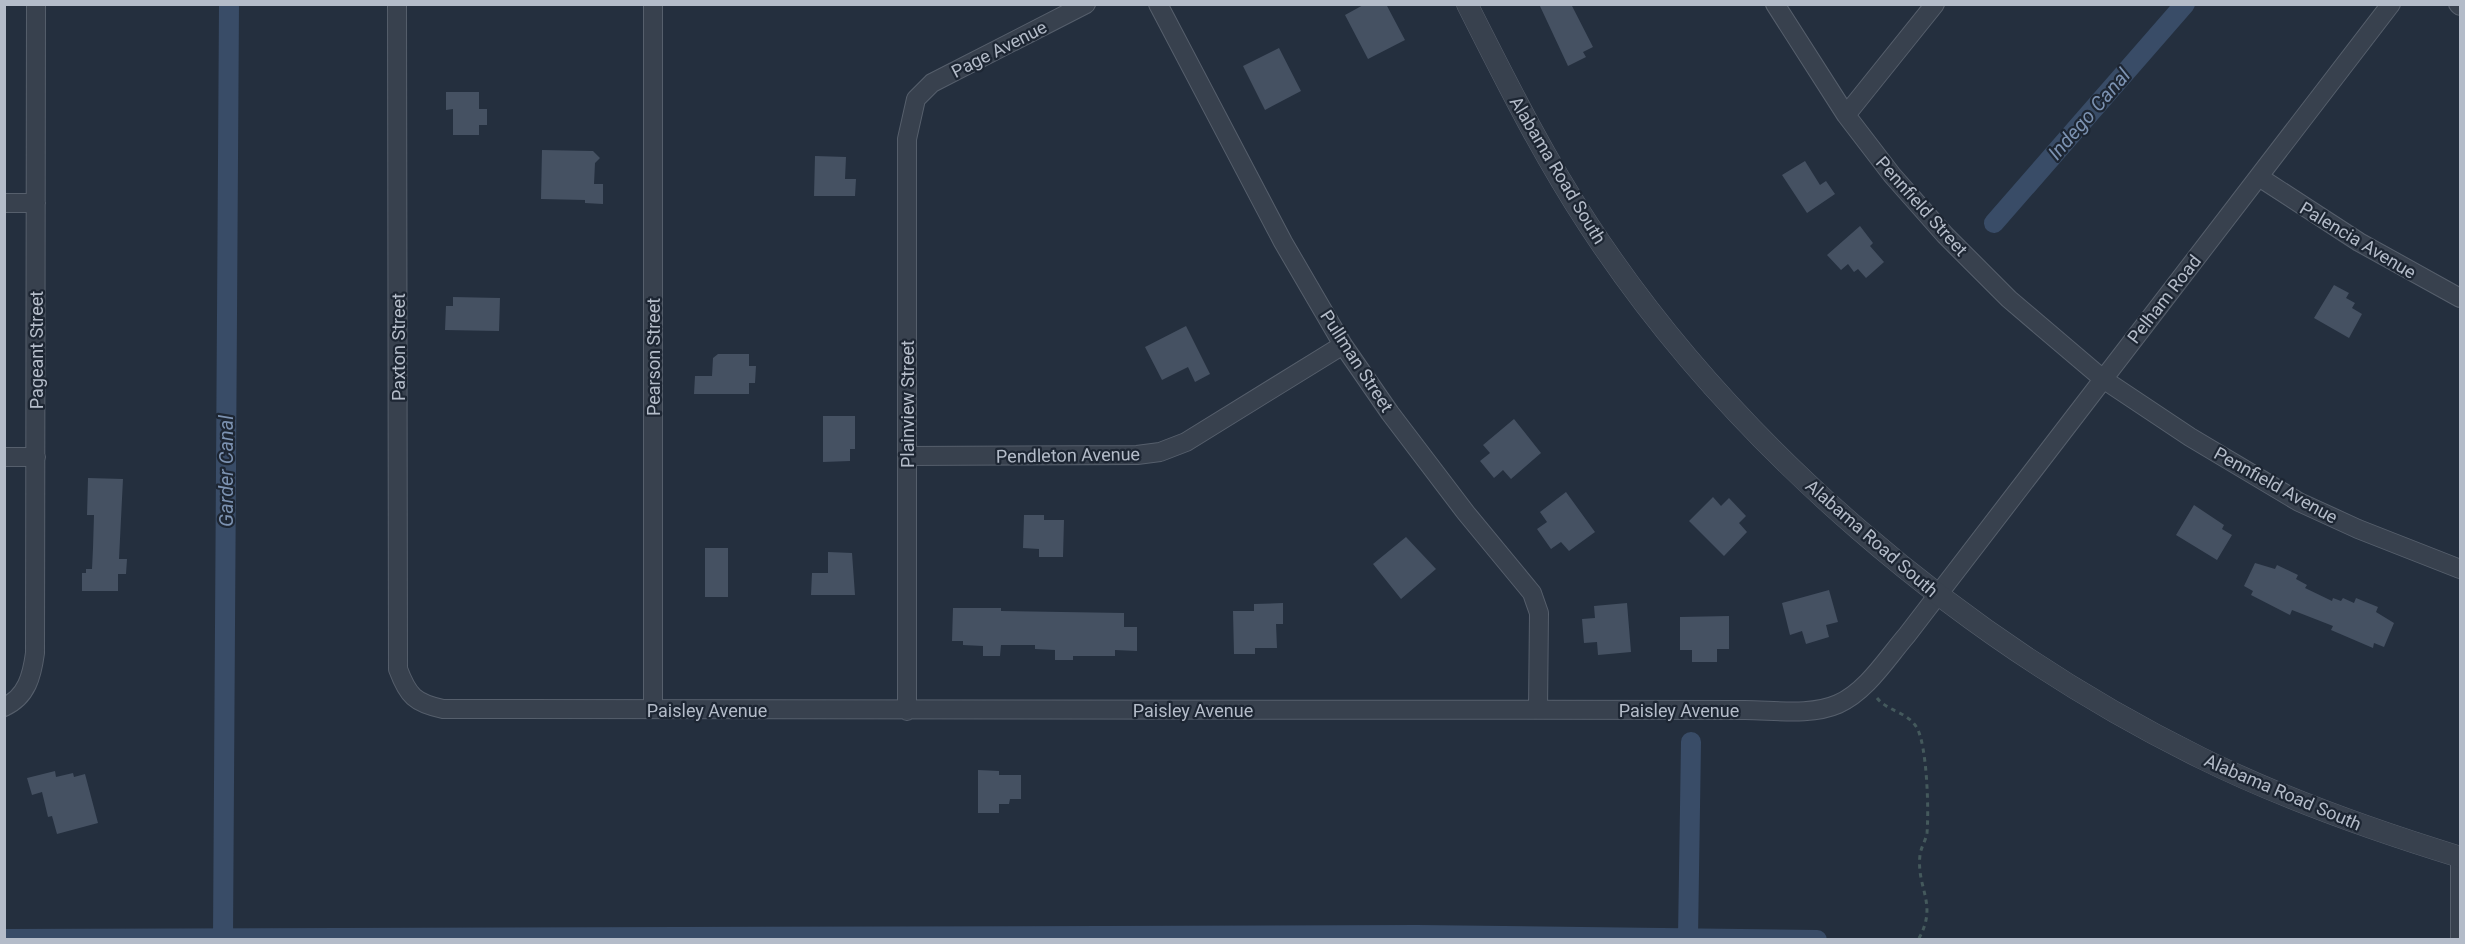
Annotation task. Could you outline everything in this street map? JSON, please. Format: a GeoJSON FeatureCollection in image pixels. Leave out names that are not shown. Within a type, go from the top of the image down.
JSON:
{"type":"FeatureCollection","features":[{"type":"Feature","properties":{"kind":"street","name":"Pageant Street"},"geometry":{"type":"LineString","coordinates":[[4,707],[24,693],[32,675],[36,652],[36,4]]}},
{"type":"Feature","properties":{"kind":"street","name":"Paxton Street"},"geometry":{"type":"LineString","coordinates":[[397,4],[398,669],[405,689]]}},
{"type":"Feature","properties":{"kind":"street","name":"Pearson Street"},"geometry":{"type":"LineString","coordinates":[[652,4],[653,710]]}},
{"type":"Feature","properties":{"kind":"street","name":"Page Avenue"},"geometry":{"type":"LineString","coordinates":[[916,99],[932,83],[1086,4]]}},
{"type":"Feature","properties":{"kind":"street","name":"Pullman Street"},"geometry":{"type":"LineString","coordinates":[[1158,4],[1283,242],[1343,345],[1396,423],[1532,593],[1539,613],[1538,709]]}},
{"type":"Feature","properties":{"kind":"street","name":"Alabama Road South"},"geometry":{"type":"LineString","coordinates":[[1467,4],[1525,120],[1590,228],[1642,298],[1705,375],[1814,490],[1938,594],[2009,646],[2073,687],[2200,758],[2293,799],[2391,835],[2460,857]]}},
{"type":"Feature","properties":{"kind":"street","name":"Pennfield Street"},"geometry":{"type":"LineString","coordinates":[[1775,4],[1846,115],[1892,175],[1945,235],[2009,299],[2103,379]]}},
{"type":"Feature","properties":{"kind":"street"},"geometry":{"type":"LineString","coordinates":[[1846,115],[1935,4]]}},
{"type":"Feature","properties":{"kind":"street","name":"Pelham Road"},"geometry":{"type":"LineString","coordinates":[[1938,594],[2391,4]]}},
{"type":"Feature","properties":{"kind":"street","name":"Plainview Street"},"geometry":{"type":"LineString","coordinates":[[907,711],[907,139],[916,99]]}},
{"type":"Feature","properties":{"kind":"street","name":"Palencia Avenue"},"geometry":{"type":"LineString","coordinates":[[2259,177],[2359,242],[2460,298]]}},
{"type":"Feature","properties":{"kind":"street"},"geometry":{"type":"LineString","coordinates":[[4,203],[36,203]]}},
{"type":"Feature","properties":{"kind":"street","name":"Pendleton Avenue"},"geometry":{"type":"LineString","coordinates":[[908,456],[1137,455],[1160,452],[1186,442],[1343,345]]}},
{"type":"Feature","properties":{"kind":"street","name":"Pennfield Avenue"},"geometry":{"type":"LineString","coordinates":[[2103,379],[2218,455],[2299,501],[2358,529],[2460,569]]}},
{"type":"Feature","properties":{"kind":"street"},"geometry":{"type":"LineString","coordinates":[[4,457],[36,457]]}},
{"type":"Feature","properties":{"kind":"street","name":"Paisley Avenue"},"geometry":{"type":"LineString","coordinates":[[405,689],[422,704],[443,709],[907,711],[1814,709],[1838,704],[1866,682],[1938,594]]}},
{"type":"Feature","properties":{"kind":"street"},"geometry":{"type":"LineString","coordinates":[[2460,857],[2460,939]]}},
{"type":"Feature","properties":{"kind":"path"},"geometry":{"type":"LineString","coordinates":[[1866,682],[1882,704],[1904,715],[1916,725],[1922,740],[1927,834],[1920,855],[1929,914],[1918,939]]}},
{"type":"Feature","properties":{"kind":"building"},"geometry":{"type":"Polygon","coordinates":[[[1365,4],[1386,4],[1405,40],[1368,59],[1345,15],[1365,4]]]}},
{"type":"Feature","properties":{"kind":"building"},"geometry":{"type":"Polygon","coordinates":[[[1539,4],[1571,4],[1593,47],[1583,52],[1586,57],[1568,66],[1539,4]]]}},
{"type":"Feature","properties":{"kind":"building"},"geometry":{"type":"Polygon","coordinates":[[[1279,48],[1301,91],[1265,110],[1243,66],[1279,48]]]}},
{"type":"Feature","properties":{"kind":"building"},"geometry":{"type":"Polygon","coordinates":[[[446,92],[479,92],[479,109],[487,109],[487,125],[479,125],[479,135],[453,135],[453,109],[446,110],[446,92]]]}},
{"type":"Feature","properties":{"kind":"building"},"geometry":{"type":"Polygon","coordinates":[[[542,150],[593,151],[600,158],[595,163],[594,184],[603,184],[603,204],[585,203],[585,200],[541,199],[542,150]]]}},
{"type":"Feature","properties":{"kind":"building"},"geometry":{"type":"Polygon","coordinates":[[[815,156],[846,157],[845,179],[856,179],[855,196],[814,196],[815,156]]]}},
{"type":"Feature","properties":{"kind":"building"},"geometry":{"type":"Polygon","coordinates":[[[1805,161],[1820,185],[1826,181],[1835,194],[1807,213],[1782,175],[1805,161]]]}},
{"type":"Feature","properties":{"kind":"building"},"geometry":{"type":"Polygon","coordinates":[[[1860,226],[1873,243],[1870,246],[1884,262],[1866,278],[1858,269],[1854,272],[1848,264],[1841,270],[1827,255],[1860,226]]]}},
{"type":"Feature","properties":{"kind":"building"},"geometry":{"type":"Polygon","coordinates":[[[2334,285],[2349,293],[2346,298],[2355,303],[2352,308],[2362,314],[2349,338],[2314,318],[2334,285]]]}},
{"type":"Feature","properties":{"kind":"building"},"geometry":{"type":"Polygon","coordinates":[[[453,297],[500,298],[499,331],[445,330],[446,306],[453,306],[453,297]]]}},
{"type":"Feature","properties":{"kind":"building"},"geometry":{"type":"Polygon","coordinates":[[[1186,326],[1210,374],[1195,382],[1188,367],[1162,380],[1145,347],[1186,326]]]}},
{"type":"Feature","properties":{"kind":"building"},"geometry":{"type":"Polygon","coordinates":[[[718,354],[749,354],[749,366],[756,366],[755,383],[749,383],[749,394],[694,394],[695,376],[712,376],[713,358],[718,354]]]}},
{"type":"Feature","properties":{"kind":"building"},"geometry":{"type":"Polygon","coordinates":[[[823,416],[855,416],[855,449],[850,449],[850,461],[823,462],[823,416]]]}},
{"type":"Feature","properties":{"kind":"building"},"geometry":{"type":"Polygon","coordinates":[[[1514,419],[1541,453],[1511,479],[1503,470],[1494,478],[1480,461],[1490,453],[1483,445],[1514,419]]]}},
{"type":"Feature","properties":{"kind":"building"},"geometry":{"type":"Polygon","coordinates":[[[88,478],[123,479],[119,559],[127,559],[126,574],[118,574],[118,591],[82,591],[82,573],[86,573],[86,569],[92,569],[94,515],[87,515],[88,478]]]}},
{"type":"Feature","properties":{"kind":"building"},"geometry":{"type":"Polygon","coordinates":[[[1566,492],[1595,532],[1569,551],[1561,542],[1551,549],[1537,529],[1547,522],[1540,512],[1566,492]]]}},
{"type":"Feature","properties":{"kind":"building"},"geometry":{"type":"Polygon","coordinates":[[[1713,497],[1721,506],[1729,498],[1746,516],[1739,523],[1747,532],[1724,556],[1689,521],[1713,497]]]}},
{"type":"Feature","properties":{"kind":"building"},"geometry":{"type":"Polygon","coordinates":[[[2194,505],[2224,525],[2222,529],[2232,535],[2217,560],[2176,535],[2194,505]]]}},
{"type":"Feature","properties":{"kind":"building"},"geometry":{"type":"Polygon","coordinates":[[[1024,515],[1044,515],[1044,520],[1064,520],[1063,557],[1039,557],[1039,549],[1023,548],[1024,515]]]}},
{"type":"Feature","properties":{"kind":"building"},"geometry":{"type":"Polygon","coordinates":[[[1406,537],[1436,569],[1401,599],[1373,564],[1406,537]]]}},
{"type":"Feature","properties":{"kind":"building"},"geometry":{"type":"Polygon","coordinates":[[[705,548],[728,548],[728,597],[705,597],[705,548]]]}},
{"type":"Feature","properties":{"kind":"building"},"geometry":{"type":"Polygon","coordinates":[[[828,552],[852,553],[855,595],[811,595],[812,573],[828,573],[828,552]]]}},
{"type":"Feature","properties":{"kind":"building"},"geometry":{"type":"Polygon","coordinates":[[[2255,563],[2275,569],[2277,565],[2298,575],[2296,579],[2307,585],[2305,588],[2332,601],[2333,598],[2341,601],[2343,598],[2354,603],[2356,598],[2378,607],[2376,612],[2394,623],[2384,647],[2374,643],[2373,648],[2331,630],[2333,626],[2292,610],[2290,615],[2251,595],[2253,591],[2244,586],[2255,563]]]}},
{"type":"Feature","properties":{"kind":"building"},"geometry":{"type":"Polygon","coordinates":[[[1829,590],[1838,622],[1826,625],[1829,637],[1806,644],[1802,631],[1790,635],[1782,603],[1829,590]]]}},
{"type":"Feature","properties":{"kind":"building"},"geometry":{"type":"Polygon","coordinates":[[[1283,603],[1283,624],[1276,624],[1277,648],[1255,648],[1255,654],[1234,654],[1233,611],[1254,611],[1254,604],[1283,603]]]}},
{"type":"Feature","properties":{"kind":"building"},"geometry":{"type":"Polygon","coordinates":[[[1627,603],[1631,652],[1598,655],[1597,642],[1584,643],[1582,619],[1595,618],[1594,606],[1627,603]]]}},
{"type":"Feature","properties":{"kind":"building"},"geometry":{"type":"Polygon","coordinates":[[[953,608],[1124,613],[1124,627],[1137,627],[1137,651],[1115,650],[1115,656],[1073,656],[1073,660],[1055,660],[1055,650],[1035,649],[1035,645],[1001,645],[1000,656],[983,656],[983,646],[963,645],[963,641],[952,641],[953,608]]]}},
{"type":"Feature","properties":{"kind":"building"},"geometry":{"type":"Polygon","coordinates":[[[1729,616],[1729,649],[1717,649],[1717,662],[1692,662],[1692,650],[1680,650],[1680,617],[1729,616]]]}},
{"type":"Feature","properties":{"kind":"building"},"geometry":{"type":"Polygon","coordinates":[[[978,770],[999,771],[999,775],[1021,775],[1021,799],[1010,799],[1009,804],[999,804],[999,813],[978,813],[978,770]]]}},
{"type":"Feature","properties":{"kind":"building"},"geometry":{"type":"Polygon","coordinates":[[[55,771],[56,777],[73,773],[74,777],[85,774],[98,823],[57,834],[52,816],[48,817],[42,792],[32,795],[27,778],[55,771]]]}},
{"type":"Feature","properties":{"kind":"waterway","name":"Garder Canal"},"geometry":{"type":"LineString","coordinates":[[223,938],[229,4]]}},
{"type":"Feature","properties":{"kind":"waterway","name":"Indego Canal"},"geometry":{"type":"LineString","coordinates":[[1994,223],[2185,4]]}},
{"type":"Feature","properties":{"kind":"waterway"},"geometry":{"type":"LineString","coordinates":[[1688,938],[1691,742]]}},
{"type":"Feature","properties":{"kind":"waterway"},"geometry":{"type":"LineString","coordinates":[[4,939],[1417,935],[1817,940]]}}]}
